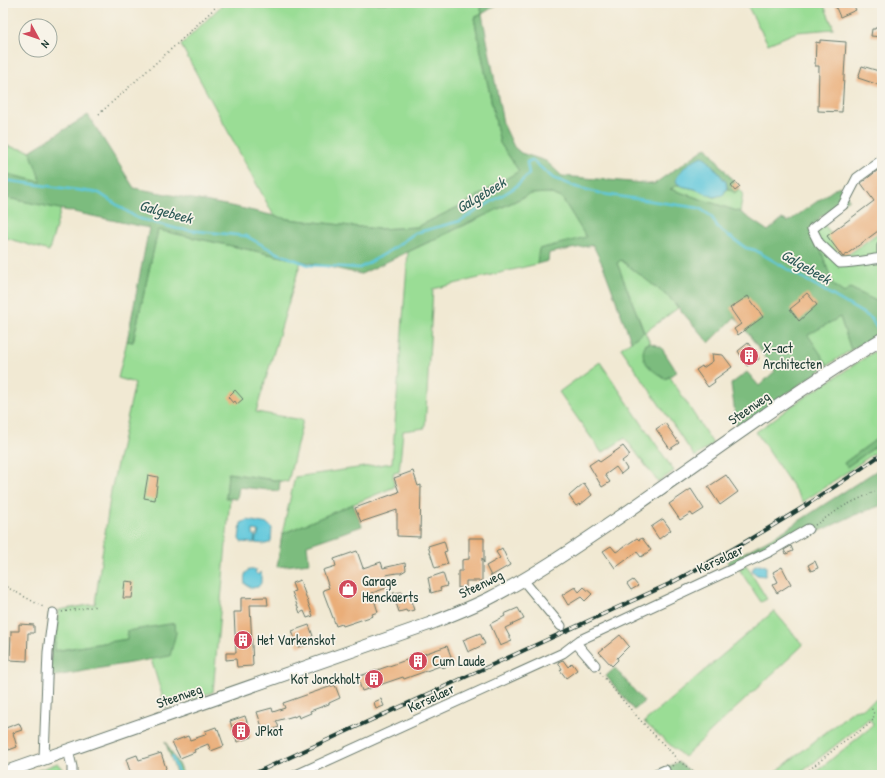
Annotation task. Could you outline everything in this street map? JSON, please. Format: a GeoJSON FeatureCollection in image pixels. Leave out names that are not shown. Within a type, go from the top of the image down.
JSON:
{"type":"FeatureCollection","features":[{"type":"Feature","properties":{"kind":"main road","name":"Steenweg"},"geometry":{"type":"LineString","coordinates":[[3,773],[429,624],[489,598],[523,580],[567,553],[791,397],[882,339]]}},
{"type":"Feature","properties":{"kind":"street"},"geometry":{"type":"LineString","coordinates":[[882,160],[857,178],[843,205],[812,229],[819,243],[840,263],[852,263],[882,258],[882,246]]}},
{"type":"Feature","properties":{"kind":"street","name":"Kerselaer"},"geometry":{"type":"LineString","coordinates":[[296,775],[563,653],[576,643],[769,552],[808,529]]}},
{"type":"Feature","properties":{"kind":"street"},"geometry":{"type":"LineString","coordinates":[[523,580],[561,626]]}},
{"type":"Feature","properties":{"kind":"street"},"geometry":{"type":"LineString","coordinates":[[44,758],[48,652],[53,613]]}},
{"type":"Feature","properties":{"kind":"street"},"geometry":{"type":"LineString","coordinates":[[576,643],[595,665]]}},
{"type":"Feature","properties":{"kind":"street"},"geometry":{"type":"LineString","coordinates":[[68,750],[72,767],[72,775]]}},
{"type":"Feature","properties":{"kind":"street"},"geometry":{"type":"LineString","coordinates":[[654,775],[665,770]]}},
{"type":"Feature","properties":{"kind":"path"},"geometry":{"type":"LineString","coordinates":[[99,114],[220,3]]}},
{"type":"Feature","properties":{"kind":"path"},"geometry":{"type":"LineString","coordinates":[[808,529],[844,506],[882,488]]}},
{"type":"Feature","properties":{"kind":"path"},"geometry":{"type":"LineString","coordinates":[[3,585],[53,613],[97,606]]}},
{"type":"Feature","properties":{"kind":"path"},"geometry":{"type":"LineString","coordinates":[[595,665],[627,706],[677,760],[699,775]]}},
{"type":"Feature","properties":{"kind":"path"},"geometry":{"type":"LineString","coordinates":[[803,775],[843,742],[866,727],[873,720],[874,714],[871,707]]}},
{"type":"Feature","properties":{"kind":"green space"},"geometry":{"type":"Polygon","coordinates":[[[224,3],[480,3],[482,14],[474,18],[500,143],[519,171],[464,204],[417,227],[378,229],[288,219],[274,216],[181,45],[224,3]]]}},
{"type":"Feature","properties":{"kind":"green space"},"geometry":{"type":"Polygon","coordinates":[[[480,3],[500,3],[482,14],[480,3]]]}},
{"type":"Feature","properties":{"kind":"green space"},"geometry":{"type":"Polygon","coordinates":[[[746,3],[823,3],[833,29],[797,32],[768,44],[746,3]]]}},
{"type":"Feature","properties":{"kind":"green space"},"geometry":{"type":"Polygon","coordinates":[[[482,14],[503,123],[514,147],[521,153],[546,161],[562,176],[654,184],[707,147],[739,189],[735,193],[727,188],[726,182],[705,157],[699,157],[678,185],[670,189],[740,212],[768,231],[782,219],[788,222],[839,186],[849,199],[812,224],[833,285],[844,293],[850,288],[882,304],[882,332],[851,350],[840,317],[808,335],[828,365],[737,428],[731,384],[747,372],[759,386],[775,371],[745,329],[735,317],[709,343],[671,299],[621,260],[617,263],[644,332],[631,341],[604,268],[593,245],[549,253],[548,261],[537,264],[539,249],[586,237],[562,198],[549,193],[530,194],[361,274],[158,230],[133,342],[127,341],[149,228],[3,197],[3,173],[41,182],[30,151],[88,115],[134,188],[236,207],[288,219],[378,229],[417,227],[464,204],[519,171],[500,143],[474,18],[482,14]]]}},
{"type":"Feature","properties":{"kind":"green space"},"geometry":{"type":"Polygon","coordinates":[[[3,145],[30,151],[42,183],[3,173],[3,145]]]}},
{"type":"Feature","properties":{"kind":"green space"},"geometry":{"type":"Polygon","coordinates":[[[678,185],[695,189],[714,197],[726,191],[727,188],[735,192],[739,189],[743,193],[740,212],[670,189],[678,185]]]}},
{"type":"Feature","properties":{"kind":"green space"},"geometry":{"type":"Polygon","coordinates":[[[549,193],[562,198],[587,238],[539,249],[537,264],[433,289],[425,428],[403,431],[399,472],[393,473],[394,487],[282,534],[295,477],[392,463],[408,252],[530,194],[549,193]]]}},
{"type":"Feature","properties":{"kind":"green space"},"geometry":{"type":"Polygon","coordinates":[[[3,197],[61,209],[49,251],[3,237],[3,197]]]}},
{"type":"Feature","properties":{"kind":"green space"},"geometry":{"type":"Polygon","coordinates":[[[819,218],[848,255],[882,230],[882,304],[850,288],[844,293],[833,285],[812,224],[819,218]]]}},
{"type":"Feature","properties":{"kind":"green space"},"geometry":{"type":"Polygon","coordinates":[[[158,230],[301,261],[256,412],[303,420],[288,482],[228,473],[226,498],[230,498],[213,692],[166,708],[151,659],[170,655],[127,631],[128,639],[54,651],[59,610],[95,604],[111,491],[135,383],[118,378],[127,341],[133,342],[158,230]]]}},
{"type":"Feature","properties":{"kind":"green space"},"geometry":{"type":"Polygon","coordinates":[[[621,260],[671,299],[678,308],[645,332],[650,343],[645,345],[664,379],[670,377],[713,444],[695,457],[621,348],[644,332],[617,263],[621,260]]]}},
{"type":"Feature","properties":{"kind":"green space"},"geometry":{"type":"Polygon","coordinates":[[[840,317],[851,350],[828,365],[807,335],[840,317]]]}},
{"type":"Feature","properties":{"kind":"green space"},"geometry":{"type":"Polygon","coordinates":[[[650,343],[661,347],[677,372],[665,379],[651,369],[643,356],[645,345],[650,343]]]}},
{"type":"Feature","properties":{"kind":"green space"},"geometry":{"type":"Polygon","coordinates":[[[875,351],[882,357],[882,435],[844,463],[847,467],[882,442],[882,448],[803,502],[756,432],[796,403],[875,351]]]}},
{"type":"Feature","properties":{"kind":"green space"},"geometry":{"type":"Polygon","coordinates":[[[600,362],[674,471],[658,482],[625,438],[602,453],[559,392],[600,362]]]}},
{"type":"Feature","properties":{"kind":"green space"},"geometry":{"type":"Polygon","coordinates":[[[882,435],[882,442],[847,467],[844,463],[882,435]]]}},
{"type":"Feature","properties":{"kind":"green space"},"geometry":{"type":"Polygon","coordinates":[[[882,467],[882,505],[852,516],[814,534],[810,527],[730,567],[727,562],[782,532],[882,467]]]}},
{"type":"Feature","properties":{"kind":"green space"},"geometry":{"type":"Polygon","coordinates":[[[228,473],[280,481],[279,491],[239,487],[237,499],[226,498],[228,473]]]}},
{"type":"Feature","properties":{"kind":"green space"},"geometry":{"type":"Polygon","coordinates":[[[353,504],[362,526],[307,545],[309,563],[277,567],[282,534],[353,504]]]}},
{"type":"Feature","properties":{"kind":"green space"},"geometry":{"type":"Polygon","coordinates":[[[746,565],[767,599],[761,602],[739,569],[746,565]]]}},
{"type":"Feature","properties":{"kind":"green space"},"geometry":{"type":"Polygon","coordinates":[[[774,611],[803,645],[684,757],[644,722],[774,611]]]}},
{"type":"Feature","properties":{"kind":"green space"},"geometry":{"type":"Polygon","coordinates":[[[51,612],[59,620],[54,651],[127,639],[127,631],[175,623],[176,633],[170,656],[50,677],[51,612]]]}},
{"type":"Feature","properties":{"kind":"green space"},"geometry":{"type":"Polygon","coordinates":[[[615,668],[644,702],[634,710],[606,676],[615,668]]]}},
{"type":"Feature","properties":{"kind":"green space"},"geometry":{"type":"Polygon","coordinates":[[[882,696],[882,775],[812,775],[870,728],[873,724],[869,718],[798,775],[772,775],[854,710],[863,708],[882,696]]]}},
{"type":"Feature","properties":{"kind":"green space"},"geometry":{"type":"Polygon","coordinates":[[[165,741],[184,775],[177,775],[165,741]]]}},
{"type":"Feature","properties":{"kind":"green space"},"geometry":{"type":"Polygon","coordinates":[[[678,762],[695,775],[652,775],[678,762]]]}},
{"type":"Feature","properties":{"kind":"green space"},"geometry":{"type":"Polygon","coordinates":[[[58,763],[64,770],[64,775],[26,775],[58,763]]]}},
{"type":"Feature","properties":{"kind":"water"},"geometry":{"type":"Polygon","coordinates":[[[702,156],[706,158],[726,182],[727,188],[723,195],[714,197],[695,189],[681,186],[677,183],[676,180],[683,169],[698,157],[702,156]]]}},
{"type":"Feature","properties":{"kind":"water"},"geometry":{"type":"Polygon","coordinates":[[[247,520],[268,524],[272,528],[271,542],[266,544],[255,543],[256,536],[258,536],[259,531],[253,530],[253,535],[255,536],[254,543],[241,542],[239,539],[241,523],[247,520]]]}},
{"type":"Feature","properties":{"kind":"water"},"geometry":{"type":"Polygon","coordinates":[[[759,564],[766,566],[765,576],[757,575],[752,571],[754,566],[759,564]]]}},
{"type":"Feature","properties":{"kind":"water"},"geometry":{"type":"Polygon","coordinates":[[[249,570],[257,570],[255,572],[258,575],[260,572],[261,573],[261,583],[258,587],[251,588],[245,584],[245,576],[249,570]]]}},
{"type":"Feature","properties":{"kind":"building"},"geometry":{"type":"Polygon","coordinates":[[[834,3],[852,3],[856,10],[840,17],[834,3]]]}},
{"type":"Feature","properties":{"kind":"building"},"geometry":{"type":"Polygon","coordinates":[[[882,28],[882,37],[871,36],[872,29],[882,28]]]}},
{"type":"Feature","properties":{"kind":"building"},"geometry":{"type":"Polygon","coordinates":[[[820,40],[846,42],[842,112],[818,111],[819,66],[815,66],[816,42],[820,43],[820,40]]]}},
{"type":"Feature","properties":{"kind":"building"},"geometry":{"type":"Polygon","coordinates":[[[862,66],[882,72],[882,86],[858,78],[862,66]]]}},
{"type":"Feature","properties":{"kind":"building"},"geometry":{"type":"Polygon","coordinates":[[[882,167],[882,228],[843,257],[827,236],[874,201],[861,183],[882,167]]]}},
{"type":"Feature","properties":{"kind":"building"},"geometry":{"type":"Polygon","coordinates":[[[736,182],[740,187],[735,191],[731,186],[736,182]]]}},
{"type":"Feature","properties":{"kind":"building"},"geometry":{"type":"Polygon","coordinates":[[[807,293],[817,305],[799,321],[790,309],[807,293]]]}},
{"type":"Feature","properties":{"kind":"building"},"geometry":{"type":"Polygon","coordinates":[[[748,296],[763,317],[738,335],[734,329],[741,324],[730,308],[748,296]]]}},
{"type":"Feature","properties":{"kind":"building","name":"X-act Architecten"},"geometry":{"type":"Polygon","coordinates":[[[748,343],[759,359],[747,366],[738,351],[748,343]]]}},
{"type":"Feature","properties":{"kind":"building"},"geometry":{"type":"Polygon","coordinates":[[[712,354],[723,355],[732,367],[714,380],[715,382],[708,387],[696,370],[702,366],[703,368],[713,361],[712,354]]]}},
{"type":"Feature","properties":{"kind":"building"},"geometry":{"type":"Polygon","coordinates":[[[235,390],[243,399],[237,404],[235,401],[233,403],[228,397],[235,390]]]}},
{"type":"Feature","properties":{"kind":"building"},"geometry":{"type":"Polygon","coordinates":[[[665,423],[679,443],[670,449],[656,429],[665,423]]]}},
{"type":"Feature","properties":{"kind":"building"},"geometry":{"type":"Polygon","coordinates":[[[623,446],[630,455],[622,461],[627,469],[621,474],[616,467],[605,475],[610,482],[602,487],[589,465],[598,459],[600,462],[623,446]]]}},
{"type":"Feature","properties":{"kind":"building"},"geometry":{"type":"Polygon","coordinates":[[[413,471],[418,486],[421,485],[420,537],[397,536],[397,510],[361,522],[355,508],[399,492],[394,478],[413,471]]]}},
{"type":"Feature","properties":{"kind":"building"},"geometry":{"type":"Polygon","coordinates":[[[148,475],[158,477],[155,500],[144,498],[148,475]]]}},
{"type":"Feature","properties":{"kind":"building"},"geometry":{"type":"Polygon","coordinates":[[[726,475],[738,492],[720,505],[708,487],[726,475]]]}},
{"type":"Feature","properties":{"kind":"building"},"geometry":{"type":"Polygon","coordinates":[[[584,483],[592,495],[580,505],[579,504],[576,506],[569,496],[584,483]]]}},
{"type":"Feature","properties":{"kind":"building"},"geometry":{"type":"Polygon","coordinates":[[[691,489],[704,509],[693,516],[691,513],[680,520],[669,504],[691,489]]]}},
{"type":"Feature","properties":{"kind":"building"},"geometry":{"type":"Polygon","coordinates":[[[663,519],[671,530],[659,539],[651,527],[663,519]]]}},
{"type":"Feature","properties":{"kind":"building"},"geometry":{"type":"Polygon","coordinates":[[[469,538],[484,538],[482,581],[466,581],[466,587],[458,588],[458,571],[462,571],[462,560],[469,559],[469,538]]]}},
{"type":"Feature","properties":{"kind":"building"},"geometry":{"type":"Polygon","coordinates":[[[637,538],[639,540],[642,538],[651,550],[641,557],[637,552],[615,568],[603,551],[611,546],[616,552],[637,538]]]}},
{"type":"Feature","properties":{"kind":"building"},"geometry":{"type":"Polygon","coordinates":[[[444,541],[447,551],[444,552],[448,564],[435,568],[428,546],[444,541]]]}},
{"type":"Feature","properties":{"kind":"building"},"geometry":{"type":"Polygon","coordinates":[[[791,546],[793,551],[786,554],[784,550],[791,546]]]}},
{"type":"Feature","properties":{"kind":"building"},"geometry":{"type":"Polygon","coordinates":[[[502,548],[510,565],[491,576],[486,566],[500,558],[496,552],[502,548]]]}},
{"type":"Feature","properties":{"kind":"building","name":"Garage Henckaerts"},"geometry":{"type":"Polygon","coordinates":[[[357,551],[363,568],[381,562],[383,568],[405,563],[406,570],[401,573],[386,575],[389,587],[372,593],[378,612],[372,614],[373,616],[343,626],[342,624],[336,626],[323,590],[329,588],[323,570],[336,566],[334,559],[357,551]]]}},
{"type":"Feature","properties":{"kind":"building"},"geometry":{"type":"Polygon","coordinates":[[[815,561],[818,568],[811,571],[808,565],[815,561]]]}},
{"type":"Feature","properties":{"kind":"building"},"geometry":{"type":"Polygon","coordinates":[[[782,567],[791,584],[777,593],[772,585],[778,582],[773,572],[782,567]]]}},
{"type":"Feature","properties":{"kind":"building"},"geometry":{"type":"Polygon","coordinates":[[[443,573],[447,586],[440,588],[441,590],[431,593],[428,578],[443,573]]]}},
{"type":"Feature","properties":{"kind":"building"},"geometry":{"type":"Polygon","coordinates":[[[300,580],[313,616],[307,618],[304,611],[300,613],[292,592],[295,591],[292,583],[300,580]]]}},
{"type":"Feature","properties":{"kind":"building"},"geometry":{"type":"Polygon","coordinates":[[[633,580],[638,586],[631,590],[627,584],[633,580]]]}},
{"type":"Feature","properties":{"kind":"building"},"geometry":{"type":"Polygon","coordinates":[[[125,581],[134,582],[132,598],[123,598],[125,581]]]}},
{"type":"Feature","properties":{"kind":"building"},"geometry":{"type":"Polygon","coordinates":[[[575,587],[579,592],[584,587],[592,594],[585,601],[581,597],[568,605],[562,595],[575,587]]]}},
{"type":"Feature","properties":{"kind":"building"},"geometry":{"type":"Polygon","coordinates":[[[402,592],[403,597],[409,595],[414,610],[399,612],[393,593],[402,592]]]}},
{"type":"Feature","properties":{"kind":"building","name":"Het Varkenskot"},"geometry":{"type":"Polygon","coordinates":[[[267,597],[268,605],[250,605],[253,665],[237,667],[236,659],[226,660],[226,653],[236,653],[234,612],[241,612],[241,598],[267,597]]]}},
{"type":"Feature","properties":{"kind":"building"},"geometry":{"type":"Polygon","coordinates":[[[518,608],[524,619],[505,628],[512,641],[500,646],[490,624],[505,616],[504,614],[518,608]]]}},
{"type":"Feature","properties":{"kind":"building"},"geometry":{"type":"Polygon","coordinates":[[[19,624],[34,625],[34,633],[28,633],[27,661],[10,660],[11,631],[19,631],[19,624]]]}},
{"type":"Feature","properties":{"kind":"building"},"geometry":{"type":"Polygon","coordinates":[[[309,625],[313,636],[311,637],[313,643],[298,647],[292,631],[309,625]]]}},
{"type":"Feature","properties":{"kind":"building"},"geometry":{"type":"Polygon","coordinates":[[[480,633],[485,644],[468,652],[463,640],[480,633]]]}},
{"type":"Feature","properties":{"kind":"building"},"geometry":{"type":"Polygon","coordinates":[[[620,635],[629,646],[617,658],[618,660],[612,666],[599,652],[620,635]]]}},
{"type":"Feature","properties":{"kind":"building"},"geometry":{"type":"Polygon","coordinates":[[[447,646],[454,664],[442,668],[440,666],[404,679],[403,677],[362,691],[357,677],[447,646]]]}},
{"type":"Feature","properties":{"kind":"building"},"geometry":{"type":"Polygon","coordinates":[[[563,660],[568,667],[572,663],[577,670],[566,678],[560,670],[562,669],[558,662],[563,660]]]}},
{"type":"Feature","properties":{"kind":"building"},"geometry":{"type":"Polygon","coordinates":[[[335,685],[340,698],[310,711],[311,713],[299,718],[298,715],[276,721],[279,727],[264,733],[257,712],[272,708],[273,712],[285,708],[283,703],[335,685]]]}},
{"type":"Feature","properties":{"kind":"building"},"geometry":{"type":"Polygon","coordinates":[[[381,699],[384,706],[376,709],[374,702],[381,699]]]}},
{"type":"Feature","properties":{"kind":"building","name":"JPkot"},"geometry":{"type":"Polygon","coordinates":[[[245,716],[252,737],[237,742],[230,721],[245,716]]]}},
{"type":"Feature","properties":{"kind":"building"},"geometry":{"type":"Polygon","coordinates":[[[19,723],[22,730],[13,733],[17,747],[9,750],[3,739],[3,729],[19,723]]]}},
{"type":"Feature","properties":{"kind":"building"},"geometry":{"type":"Polygon","coordinates":[[[216,727],[224,746],[211,751],[208,744],[194,750],[195,752],[180,758],[172,742],[188,736],[190,740],[205,735],[205,731],[216,727]]]}},
{"type":"Feature","properties":{"kind":"building"},"geometry":{"type":"Polygon","coordinates":[[[161,753],[167,775],[134,775],[132,771],[130,771],[126,759],[137,755],[139,760],[161,753]]]}},
{"type":"Feature","properties":{"kind":"waterway","name":"Galgebeek"},"geometry":{"type":"LineString","coordinates":[[3,180],[99,193],[137,218],[178,229],[246,236],[277,253],[309,265],[360,268],[388,252],[415,233],[460,221],[514,188],[529,174],[527,162],[532,160],[553,178],[576,187],[603,194],[699,208],[711,216],[719,229],[746,248],[755,250],[871,318],[878,330]]}},
{"type":"Feature","properties":{"kind":"waterway"},"geometry":{"type":"LineString","coordinates":[[172,757],[179,775]]}},
{"type":"Feature","properties":{"kind":"railway"},"geometry":{"type":"LineString","coordinates":[[251,775],[669,584],[778,523],[830,490],[882,454]]}},
{"type":"Feature","properties":{"kind":"place","name":"X-act Architecten"},"geometry":{"type":"Point","coordinates":[749,356]}},
{"type":"Feature","properties":{"kind":"place","name":"Garage Henckaerts"},"geometry":{"type":"Point","coordinates":[348,589]}},
{"type":"Feature","properties":{"kind":"place","name":"Het Varkenskot"},"geometry":{"type":"Point","coordinates":[243,640]}},
{"type":"Feature","properties":{"kind":"place","name":"Cum Laude"},"geometry":{"type":"Point","coordinates":[418,661]}},
{"type":"Feature","properties":{"kind":"place","name":"Kot Jonckholt"},"geometry":{"type":"Point","coordinates":[374,679]}},
{"type":"Feature","properties":{"kind":"place","name":"JPkot"},"geometry":{"type":"Point","coordinates":[241,731]}}]}
